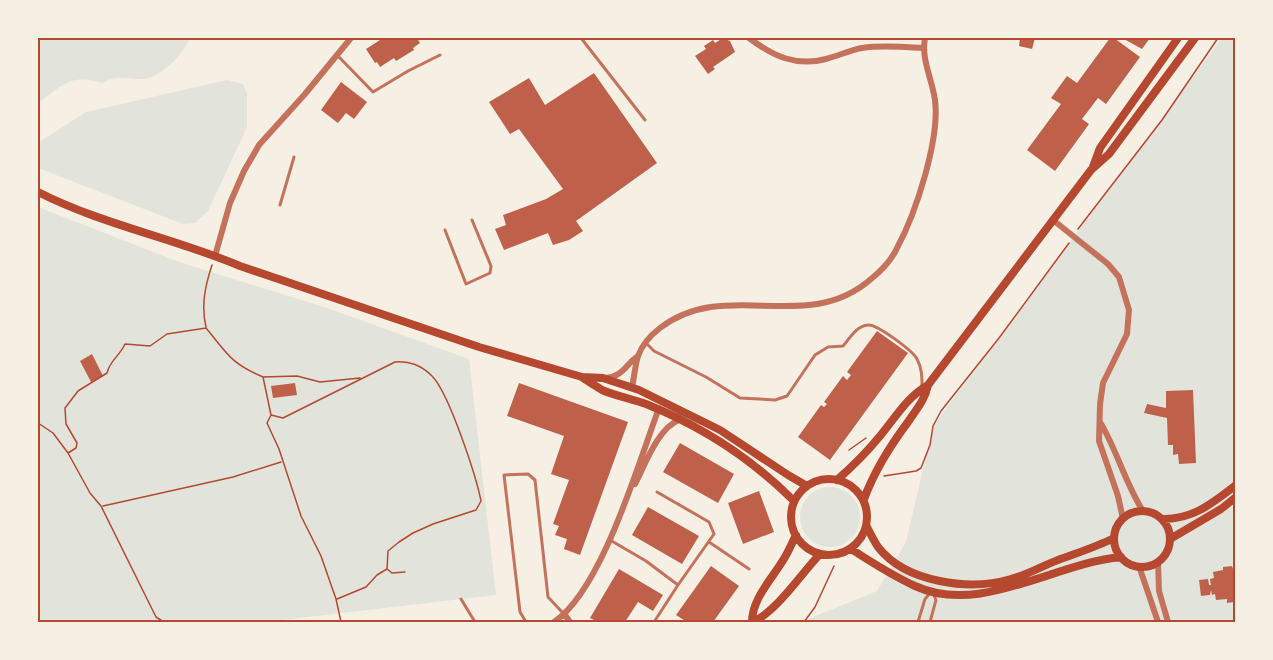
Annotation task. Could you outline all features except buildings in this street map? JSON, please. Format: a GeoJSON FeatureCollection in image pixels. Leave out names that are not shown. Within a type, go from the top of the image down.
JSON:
{"type":"FeatureCollection","features":[{"type":"Feature","properties":{"kind":"main road"},"geometry":{"type":"LineString","coordinates":[[1091,170],[1100,148],[1178,38]]}},
{"type":"Feature","properties":{"kind":"main road"},"geometry":{"type":"LineString","coordinates":[[837,480],[879,438],[913,394],[925,387],[1091,170],[1109,154],[1195,38]]}},
{"type":"Feature","properties":{"kind":"main road"},"geometry":{"type":"LineString","coordinates":[[38,192],[64,206],[118,225],[480,347],[582,377],[603,378],[632,388],[663,400],[720,430],[807,486]]}},
{"type":"Feature","properties":{"kind":"main road"},"geometry":{"type":"LineString","coordinates":[[582,377],[602,390],[680,420],[742,456],[772,479],[794,501]]}},
{"type":"Feature","properties":{"kind":"main road"},"geometry":{"type":"LineString","coordinates":[[864,500],[872,477],[924,400],[925,387]]}},
{"type":"Feature","properties":{"kind":"main road"},"geometry":{"type":"LineString","coordinates":[[827,479],[837,480],[848,483],[864,500],[868,515],[867,527],[863,536],[851,549],[831,555],[820,554],[810,550],[796,535],[791,513],[794,501],[807,486],[827,479]]}},
{"type":"Feature","properties":{"kind":"main road"},"geometry":{"type":"LineString","coordinates":[[1162,519],[1177,518],[1198,512],[1236,485]]}},
{"type":"Feature","properties":{"kind":"main road"},"geometry":{"type":"LineString","coordinates":[[1170,539],[1221,509],[1236,497]]}},
{"type":"Feature","properties":{"kind":"main road"},"geometry":{"type":"LineString","coordinates":[[1135,511],[1143,511],[1162,519],[1167,525],[1170,539],[1164,556],[1149,566],[1132,565],[1121,557],[1114,538],[1115,531],[1123,519],[1135,511]]}},
{"type":"Feature","properties":{"kind":"main road"},"geometry":{"type":"LineString","coordinates":[[867,527],[878,548],[898,564],[936,582],[962,585],[992,584],[1012,579],[1114,538]]}},
{"type":"Feature","properties":{"kind":"main road"},"geometry":{"type":"LineString","coordinates":[[796,535],[760,597],[752,614],[753,622],[761,619],[775,607],[820,554]]}},
{"type":"Feature","properties":{"kind":"main road"},"geometry":{"type":"LineString","coordinates":[[851,549],[916,586],[955,594],[985,593],[1100,559],[1121,557]]}},
{"type":"Feature","properties":{"kind":"street"},"geometry":{"type":"LineString","coordinates":[[215,256],[230,203],[244,171],[260,145],[351,38]]}},
{"type":"Feature","properties":{"kind":"street"},"geometry":{"type":"LineString","coordinates":[[749,38],[761,47],[791,61],[809,62],[827,59],[859,48],[880,46],[923,48]]}},
{"type":"Feature","properties":{"kind":"street"},"geometry":{"type":"LineString","coordinates":[[632,388],[638,356],[653,333],[670,320],[693,310],[722,305],[821,305],[854,293],[883,269],[897,250],[909,222],[930,153],[935,123],[935,100],[923,48],[924,38]]}},
{"type":"Feature","properties":{"kind":"street"},"geometry":{"type":"LineString","coordinates":[[1053,220],[1108,264],[1119,277],[1129,310],[1127,334],[1103,383],[1100,404],[1099,441],[1118,496],[1123,519]]}},
{"type":"Feature","properties":{"kind":"street"},"geometry":{"type":"LineString","coordinates":[[603,378],[621,374],[630,361],[638,356]]}},
{"type":"Feature","properties":{"kind":"street"},"geometry":{"type":"LineString","coordinates":[[623,506],[663,400]]}},
{"type":"Feature","properties":{"kind":"street"},"geometry":{"type":"LineString","coordinates":[[554,622],[565,615],[587,586],[623,506],[663,432],[673,422],[680,420]]}},
{"type":"Feature","properties":{"kind":"street"},"geometry":{"type":"LineString","coordinates":[[1100,422],[1108,435],[1131,492],[1143,511]]}},
{"type":"Feature","properties":{"kind":"street"},"geometry":{"type":"LineString","coordinates":[[1158,562],[1159,591],[1168,622]]}},
{"type":"Feature","properties":{"kind":"street"},"geometry":{"type":"LineString","coordinates":[[1139,566],[1158,622]]}},
{"type":"Feature","properties":{"kind":"street"},"geometry":{"type":"LineString","coordinates":[[565,615],[570,622]]}},
{"type":"Feature","properties":{"kind":"lane"},"geometry":{"type":"LineString","coordinates":[[581,38],[645,120]]}},
{"type":"Feature","properties":{"kind":"lane"},"geometry":{"type":"LineString","coordinates":[[337,55],[373,92],[440,55]]}},
{"type":"Feature","properties":{"kind":"lane"},"geometry":{"type":"LineString","coordinates":[[280,205],[294,157]]}},
{"type":"Feature","properties":{"kind":"lane"},"geometry":{"type":"LineString","coordinates":[[445,230],[466,284],[490,273],[491,266],[472,220]]}},
{"type":"Feature","properties":{"kind":"lane"},"geometry":{"type":"LineString","coordinates":[[646,343],[654,351],[706,377],[740,398],[775,400],[787,396],[815,355],[828,347],[843,346],[857,329],[869,325],[880,328],[916,356],[925,387]]}},
{"type":"Feature","properties":{"kind":"lane"},"geometry":{"type":"LineString","coordinates":[[526,622],[520,612],[504,476],[528,474],[535,480],[548,597],[565,615]]}},
{"type":"Feature","properties":{"kind":"lane"},"geometry":{"type":"LineString","coordinates":[[657,492],[709,522],[714,534],[678,585],[657,622]]}},
{"type":"Feature","properties":{"kind":"lane"},"geometry":{"type":"LineString","coordinates":[[608,539],[646,561],[678,585]]}},
{"type":"Feature","properties":{"kind":"lane"},"geometry":{"type":"LineString","coordinates":[[709,542],[749,569]]}},
{"type":"Feature","properties":{"kind":"lane"},"geometry":{"type":"LineString","coordinates":[[918,622],[926,598],[932,591],[936,600],[930,622]]}},
{"type":"Feature","properties":{"kind":"lane"},"geometry":{"type":"LineString","coordinates":[[461,599],[475,622]]}},
{"type":"Feature","properties":{"kind":"path"},"geometry":{"type":"LineString","coordinates":[[884,477],[921,468],[930,445],[933,426],[941,411],[999,338],[1162,120],[1218,38]]}},
{"type":"Feature","properties":{"kind":"path"},"geometry":{"type":"LineString","coordinates":[[215,256],[205,283],[202,314],[206,328],[228,356],[242,368],[262,377],[297,376],[320,382],[363,377]]}},
{"type":"Feature","properties":{"kind":"path"},"geometry":{"type":"LineString","coordinates":[[68,453],[76,448],[77,443],[66,424],[65,408],[78,391],[107,374],[110,363],[120,355],[125,344],[150,346],[167,334],[206,328]]}},
{"type":"Feature","properties":{"kind":"path"},"geometry":{"type":"LineString","coordinates":[[271,415],[283,418],[395,362],[416,364],[434,378],[446,399],[468,455],[482,501],[476,510],[433,524],[399,542],[388,551],[387,569]]}},
{"type":"Feature","properties":{"kind":"path"},"geometry":{"type":"LineString","coordinates":[[262,377],[271,415],[267,423],[279,449],[300,516],[321,556],[336,599],[341,622]]}},
{"type":"Feature","properties":{"kind":"path"},"geometry":{"type":"LineString","coordinates":[[38,423],[53,433],[68,453],[90,493],[101,506],[156,617],[164,622]]}},
{"type":"Feature","properties":{"kind":"path"},"geometry":{"type":"LineString","coordinates":[[101,506],[225,479],[282,461]]}},
{"type":"Feature","properties":{"kind":"path"},"geometry":{"type":"LineString","coordinates":[[804,622],[815,607],[834,566]]}},
{"type":"Feature","properties":{"kind":"path"},"geometry":{"type":"LineString","coordinates":[[387,569],[392,573],[405,572]]}},
{"type":"Feature","properties":{"kind":"path"},"geometry":{"type":"LineString","coordinates":[[336,599],[366,587],[377,575],[387,569]]}},
{"type":"Feature","properties":{"kind":"shaded area"},"geometry":{"type":"Polygon","coordinates":[[[38,38],[190,38],[172,63],[152,77],[118,78],[102,83],[91,80],[74,80],[38,103],[38,38]]]}},
{"type":"Feature","properties":{"kind":"shaded area"},"geometry":{"type":"Polygon","coordinates":[[[1222,38],[1235,38],[1235,622],[801,622],[877,591],[906,542],[933,426],[1222,38]]]}},
{"type":"Feature","properties":{"kind":"shaded area"},"geometry":{"type":"Polygon","coordinates":[[[227,80],[243,84],[247,93],[247,127],[208,211],[195,223],[183,224],[38,168],[38,140],[41,141],[86,112],[227,80]]]}},
{"type":"Feature","properties":{"kind":"shaded area"},"geometry":{"type":"Polygon","coordinates":[[[38,207],[179,262],[327,308],[469,359],[496,595],[265,622],[38,622],[38,207]]]}},
{"type":"Feature","properties":{"kind":"shaded area"},"geometry":{"type":"Polygon","coordinates":[[[830,487],[847,492],[855,500],[860,517],[855,534],[847,542],[830,547],[813,542],[805,534],[800,517],[805,500],[813,492],[830,487]]]}}]}
